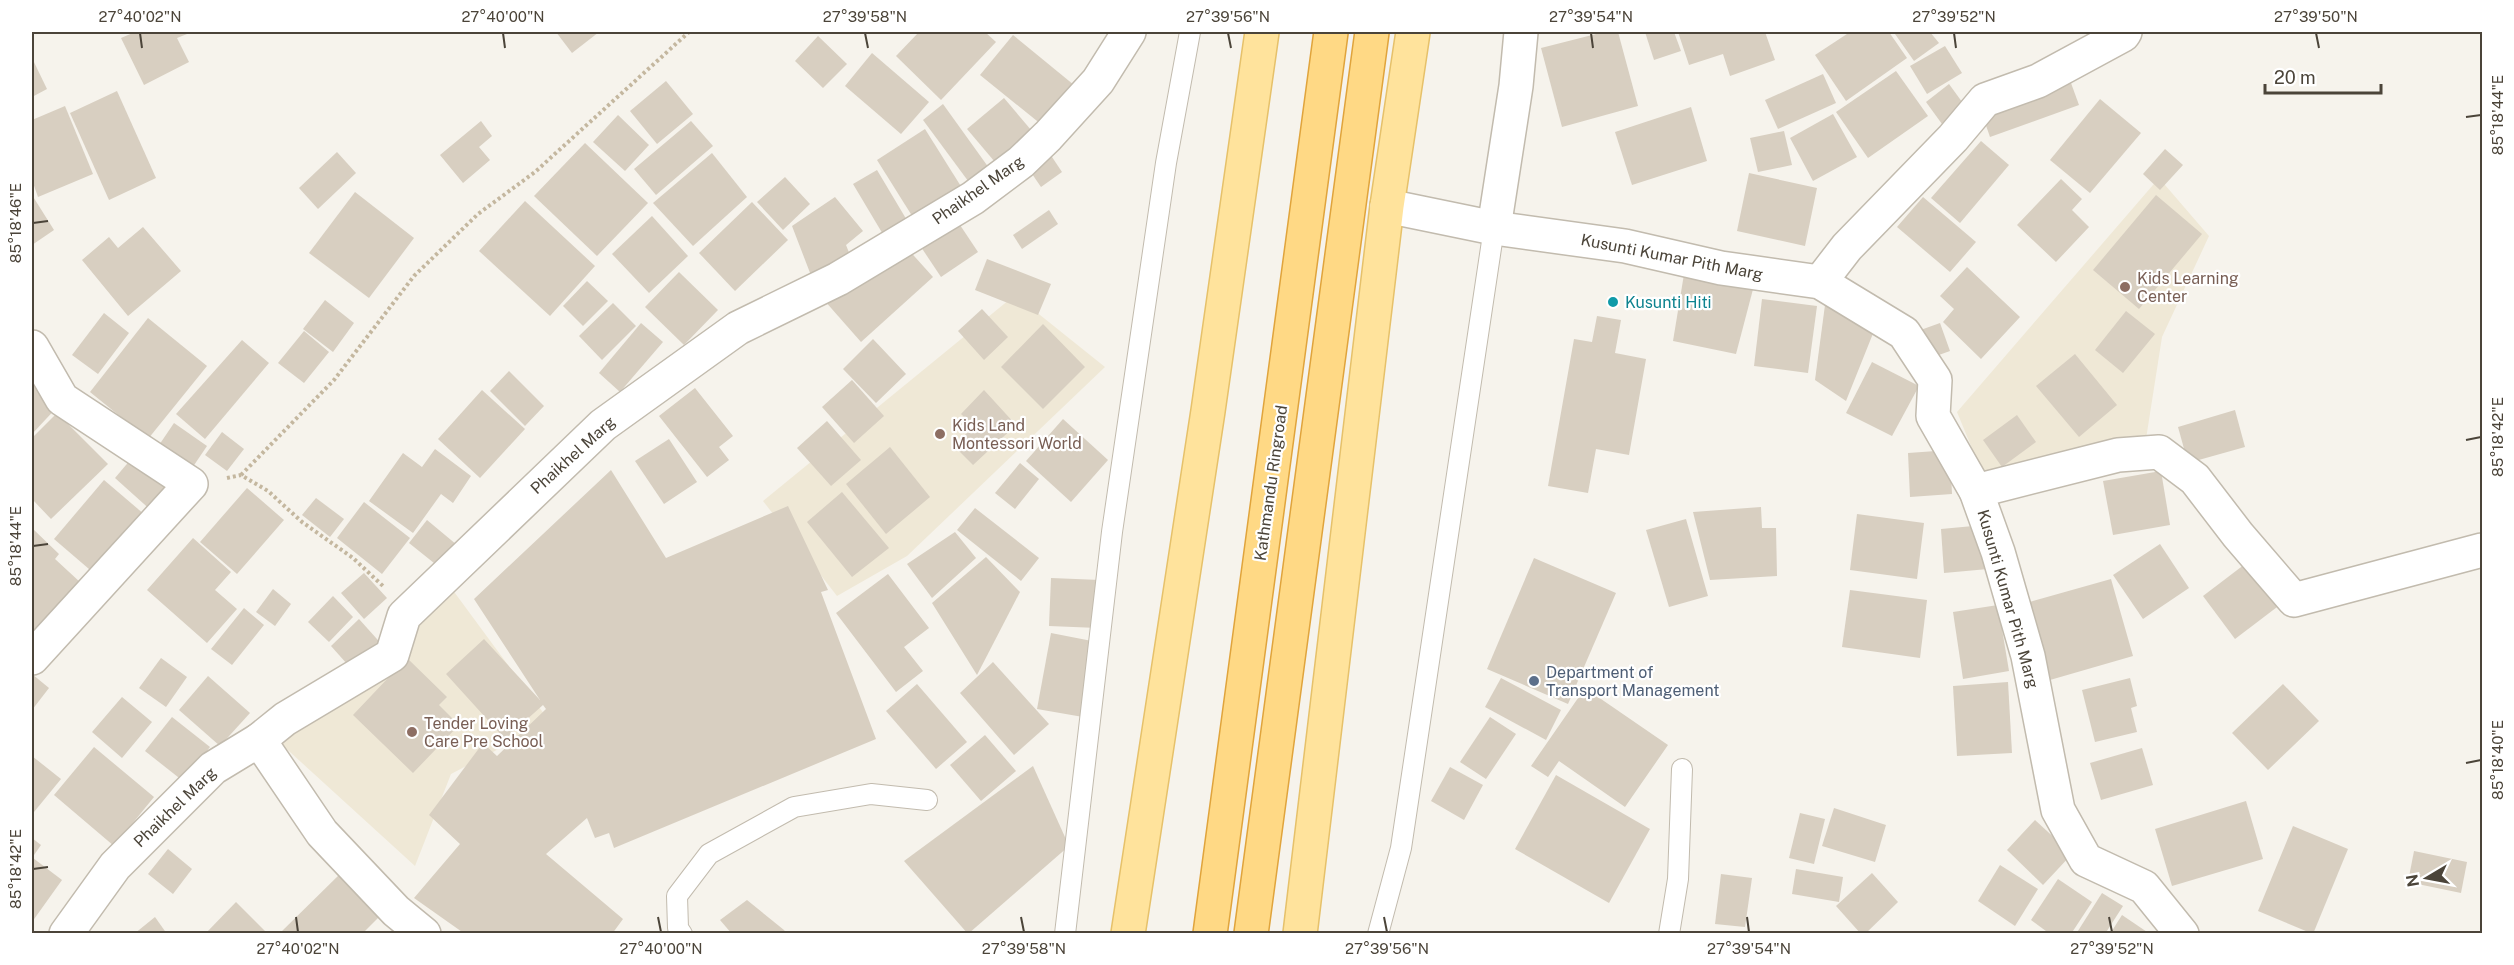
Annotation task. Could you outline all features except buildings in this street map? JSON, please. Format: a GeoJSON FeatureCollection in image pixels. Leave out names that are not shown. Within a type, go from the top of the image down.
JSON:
{"type":"FeatureCollection","features":[{"type":"Feature","properties":{"kind":"highway","name":"Kathmandu Ringroad"},"geometry":{"type":"LineString","coordinates":[[1209,933],[1331,32]]}},
{"type":"Feature","properties":{"kind":"highway"},"geometry":{"type":"LineString","coordinates":[[1251,933],[1372,32]]}},
{"type":"Feature","properties":{"kind":"main road"},"geometry":{"type":"LineString","coordinates":[[1128,933],[1208,411],[1262,32]]}},
{"type":"Feature","properties":{"kind":"main road"},"geometry":{"type":"LineString","coordinates":[[1300,933],[1387,206],[1413,32]]}},
{"type":"Feature","properties":{"kind":"street","name":"Phaikhel Marg"},"geometry":{"type":"LineString","coordinates":[[66,933],[115,866],[213,768],[259,740],[285,719],[392,655],[404,616],[603,425],[738,328],[838,279],[973,198],[1021,162],[1048,136],[1098,81],[1129,32]]}},
{"type":"Feature","properties":{"kind":"street"},"geometry":{"type":"LineString","coordinates":[[1494,228],[1516,86],[1521,32]]}},
{"type":"Feature","properties":{"kind":"street"},"geometry":{"type":"LineString","coordinates":[[1820,282],[1846,247],[1953,138],[1985,100],[2038,81],[2125,32]]}},
{"type":"Feature","properties":{"kind":"street","name":"Kusunti Kumar Pith Marg"},"geometry":{"type":"LineString","coordinates":[[1387,206],[1494,228],[1625,246],[1721,268],[1820,282],[1904,333],[1935,380],[1933,416],[1976,491],[1998,552],[2028,656],[2058,810],[2086,860],[2144,887],[2182,933]]}},
{"type":"Feature","properties":{"kind":"street"},"geometry":{"type":"LineString","coordinates":[[32,347],[62,399],[191,484],[32,658]]}},
{"type":"Feature","properties":{"kind":"street"},"geometry":{"type":"LineString","coordinates":[[1976,491],[2118,455],[2159,452],[2195,479],[2238,535],[2294,600],[2482,550]]}},
{"type":"Feature","properties":{"kind":"street"},"geometry":{"type":"LineString","coordinates":[[259,740],[322,832],[396,911],[424,933]]}},
{"type":"Feature","properties":{"kind":"lane"},"geometry":{"type":"LineString","coordinates":[[1065,933],[1112,532],[1164,174],[1190,32]]}},
{"type":"Feature","properties":{"kind":"lane"},"geometry":{"type":"LineString","coordinates":[[1378,933],[1401,848],[1494,228]]}},
{"type":"Feature","properties":{"kind":"lane"},"geometry":{"type":"LineString","coordinates":[[1669,933],[1678,879],[1682,769]]}},
{"type":"Feature","properties":{"kind":"lane"},"geometry":{"type":"LineString","coordinates":[[682,933],[678,928],[677,896],[709,854],[794,807],[871,794],[927,800]]}},
{"type":"Feature","properties":{"kind":"path"},"geometry":{"type":"LineString","coordinates":[[191,484],[241,475],[334,381],[414,276],[477,214],[535,172],[689,32]]}},
{"type":"Feature","properties":{"kind":"path"},"geometry":{"type":"LineString","coordinates":[[241,475],[268,491],[302,522],[353,558],[381,583],[404,616]]}},
{"type":"Feature","properties":{"kind":"shaded area","name":"Kids Learning Center"},"geometry":{"type":"Polygon","coordinates":[[[2159,178],[2209,236],[2162,337],[2146,439],[1983,475],[1957,412],[2159,178]]]}},
{"type":"Feature","properties":{"kind":"shaded area","name":"Kids Land Montessori World"},"geometry":{"type":"Polygon","coordinates":[[[1015,295],[1105,367],[907,556],[837,596],[763,501],[1015,295]]]}},
{"type":"Feature","properties":{"kind":"shaded area","name":"Tender Loving Care Pre School"},"geometry":{"type":"Polygon","coordinates":[[[452,589],[550,722],[451,774],[415,866],[279,742],[452,589]]]}},
{"type":"Feature","properties":{"kind":"place","name":"Kids Learning Center"},"geometry":{"type":"Point","coordinates":[2125,287]}},
{"type":"Feature","properties":{"kind":"place","name":"Kusunti Hiti"},"geometry":{"type":"Point","coordinates":[1613,302]}},
{"type":"Feature","properties":{"kind":"place","name":"Kids Land Montessori World"},"geometry":{"type":"Point","coordinates":[940,434]}},
{"type":"Feature","properties":{"kind":"place","name":"Department of Transport Management"},"geometry":{"type":"Point","coordinates":[1534,681]}},
{"type":"Feature","properties":{"kind":"place","name":"Tender Loving Care Pre School"},"geometry":{"type":"Point","coordinates":[412,732]}}]}
